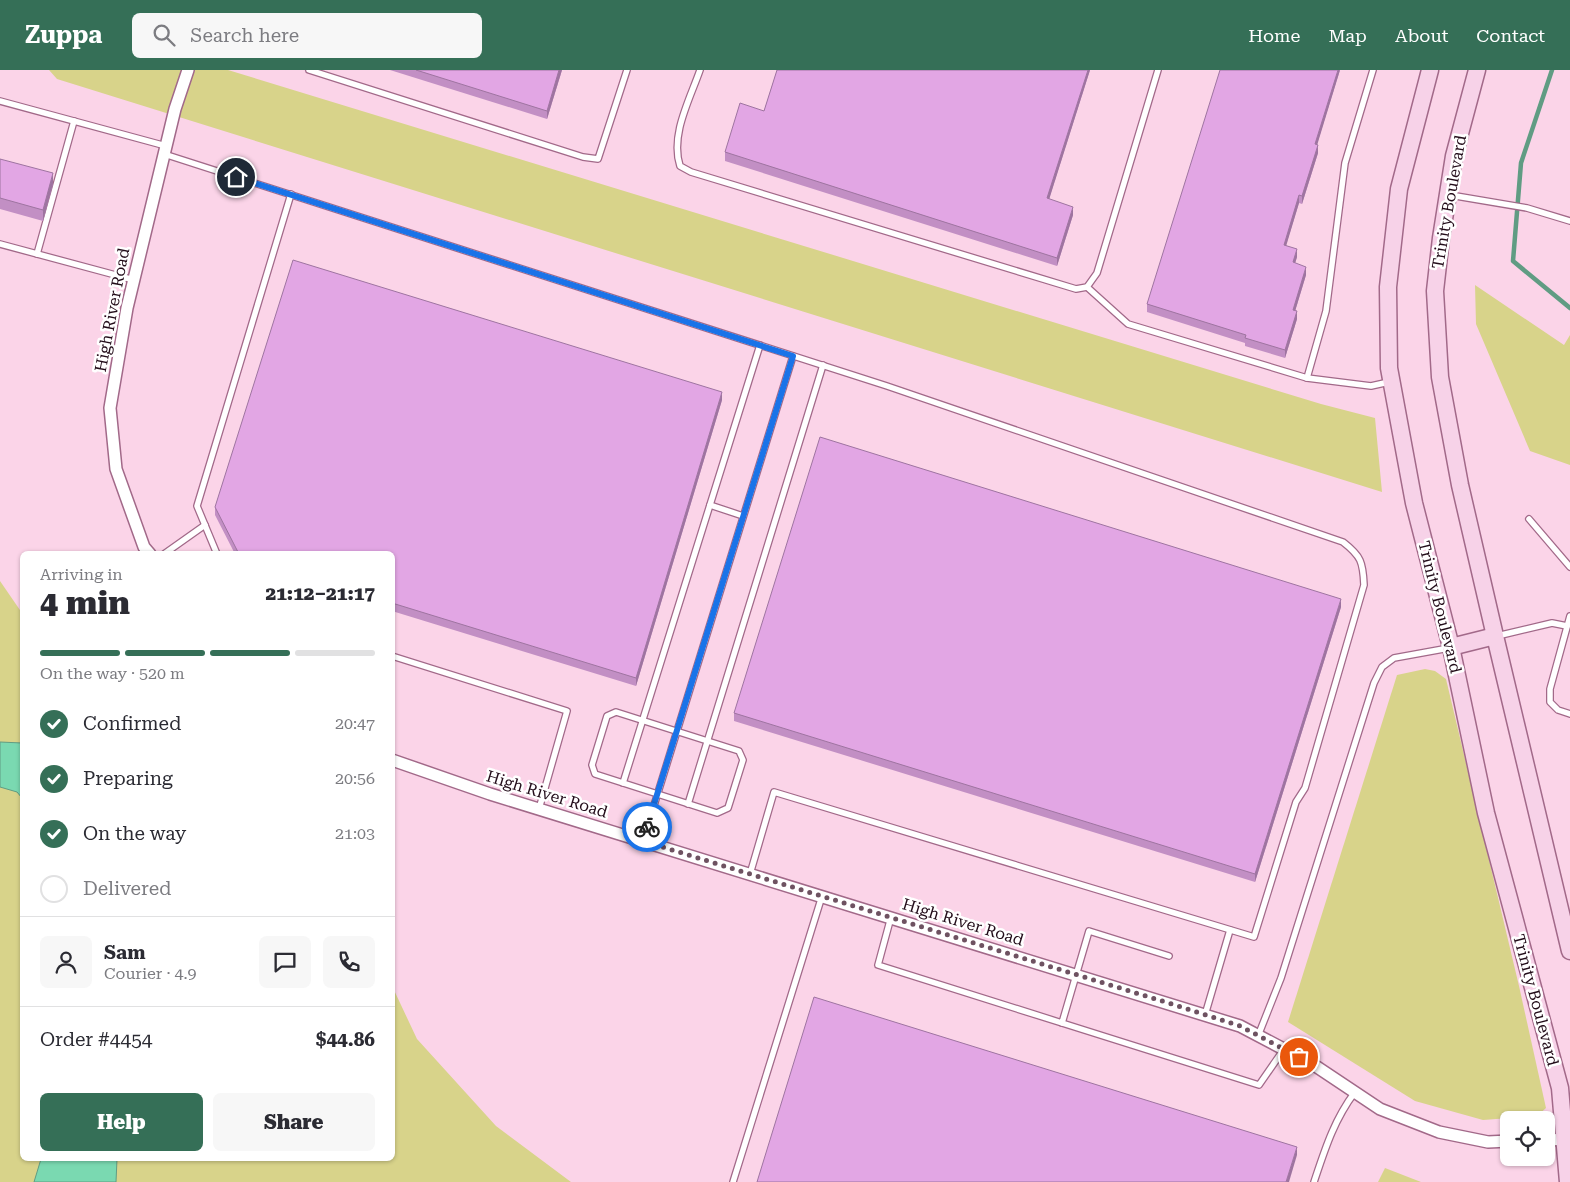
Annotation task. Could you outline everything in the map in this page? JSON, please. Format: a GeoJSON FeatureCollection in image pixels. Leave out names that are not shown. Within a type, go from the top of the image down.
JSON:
{"type":"FeatureCollection","features":[{"type":"Feature","properties":{"kind":"main road","name":"Trinity Boulevard"},"geometry":{"type":"LineString","coordinates":[[1430,70],[1399,189],[1388,287],[1389,368],[1414,503],[1451,647],[1486,813],[1560,1088],[1567,1139],[1568,1182]]}},
{"type":"Feature","properties":{"kind":"main road","name":"Trinity Boulevard"},"geometry":{"type":"LineString","coordinates":[[1478,70],[1454,156],[1435,291],[1440,377],[1460,485],[1494,636],[1570,951]]}},
{"type":"Feature","properties":{"kind":"main road"},"geometry":{"type":"LineString","coordinates":[[1451,647],[1494,636]]}},
{"type":"Feature","properties":{"kind":"street","name":"High River Road"},"geometry":{"type":"LineString","coordinates":[[147,551],[144,547],[116,469],[110,408],[134,280],[165,150],[188,70]]}},
{"type":"Feature","properties":{"kind":"street","name":"High River Road"},"geometry":{"type":"LineString","coordinates":[[395,761],[539,809],[1240,1026],[1314,1065],[1380,1109],[1439,1132],[1488,1142],[1500,1141]]}},
{"type":"Feature","properties":{"kind":"lane"},"geometry":{"type":"LineString","coordinates":[[309,70],[583,157],[598,159],[627,70]]}},
{"type":"Feature","properties":{"kind":"lane"},"geometry":{"type":"LineString","coordinates":[[700,70],[677,140],[676,153],[680,166],[691,172],[1076,289],[1087,286],[1097,273],[1158,70]]}},
{"type":"Feature","properties":{"kind":"lane"},"geometry":{"type":"LineString","coordinates":[[1307,378],[1326,312],[1345,163],[1373,70]]}},
{"type":"Feature","properties":{"kind":"lane"},"geometry":{"type":"LineString","coordinates":[[0,101],[74,121],[165,150],[291,194],[823,365],[1343,542],[1358,553],[1363,568],[1364,584],[1305,788],[1296,802],[1254,937],[774,792],[750,874]]}},
{"type":"Feature","properties":{"kind":"lane"},"geometry":{"type":"LineString","coordinates":[[37,254],[74,121]]}},
{"type":"Feature","properties":{"kind":"lane"},"geometry":{"type":"LineString","coordinates":[[216,551],[197,506],[291,194]]}},
{"type":"Feature","properties":{"kind":"lane"},"geometry":{"type":"LineString","coordinates":[[1448,195],[1527,208],[1570,221]]}},
{"type":"Feature","properties":{"kind":"lane"},"geometry":{"type":"LineString","coordinates":[[0,244],[134,280]]}},
{"type":"Feature","properties":{"kind":"lane"},"geometry":{"type":"LineString","coordinates":[[1087,286],[1128,324],[1307,378],[1371,386],[1391,382]]}},
{"type":"Feature","properties":{"kind":"lane"},"geometry":{"type":"LineString","coordinates":[[623,783],[760,345]]}},
{"type":"Feature","properties":{"kind":"lane"},"geometry":{"type":"LineString","coordinates":[[643,841],[793,356]]}},
{"type":"Feature","properties":{"kind":"lane"},"geometry":{"type":"LineString","coordinates":[[688,804],[823,365]]}},
{"type":"Feature","properties":{"kind":"lane"},"geometry":{"type":"LineString","coordinates":[[710,505],[744,516]]}},
{"type":"Feature","properties":{"kind":"lane"},"geometry":{"type":"LineString","coordinates":[[1529,518],[1570,566]]}},
{"type":"Feature","properties":{"kind":"lane"},"geometry":{"type":"LineString","coordinates":[[168,551],[205,525]]}},
{"type":"Feature","properties":{"kind":"lane"},"geometry":{"type":"LineString","coordinates":[[1570,616],[1550,689],[1550,702],[1558,710],[1570,714]]}},
{"type":"Feature","properties":{"kind":"lane"},"geometry":{"type":"LineString","coordinates":[[1494,636],[1552,623],[1566,626]]}},
{"type":"Feature","properties":{"kind":"lane"},"geometry":{"type":"LineString","coordinates":[[1258,1036],[1281,978],[1374,683],[1382,666],[1394,658],[1451,647]]}},
{"type":"Feature","properties":{"kind":"lane"},"geometry":{"type":"LineString","coordinates":[[395,657],[567,711],[539,809]]}},
{"type":"Feature","properties":{"kind":"lane"},"geometry":{"type":"LineString","coordinates":[[616,712],[677,732],[739,751],[743,760],[728,808],[717,813],[595,774],[592,765],[607,716],[616,712]]}},
{"type":"Feature","properties":{"kind":"lane"},"geometry":{"type":"LineString","coordinates":[[733,1182],[822,896]]}},
{"type":"Feature","properties":{"kind":"lane"},"geometry":{"type":"LineString","coordinates":[[891,917],[878,965],[1259,1085],[1284,1049]]}},
{"type":"Feature","properties":{"kind":"lane"},"geometry":{"type":"LineString","coordinates":[[1205,1015],[1230,930]]}},
{"type":"Feature","properties":{"kind":"lane"},"geometry":{"type":"LineString","coordinates":[[1062,1023],[1089,931],[1169,956]]}},
{"type":"Feature","properties":{"kind":"lane"},"geometry":{"type":"LineString","coordinates":[[1314,1182],[1330,1132],[1338,1116],[1355,1092]]}},
{"type":"Feature","properties":{"kind":"shaded area"},"geometry":{"type":"Polygon","coordinates":[[[49,70],[228,70],[1321,404],[1375,418],[1382,492],[57,79],[49,70]]]}},
{"type":"Feature","properties":{"kind":"shaded area"},"geometry":{"type":"Polygon","coordinates":[[[1475,285],[1564,345],[1570,335],[1570,465],[1530,451],[1476,324],[1475,285]]]}},
{"type":"Feature","properties":{"kind":"shaded area"},"geometry":{"type":"Polygon","coordinates":[[[0,581],[20,610],[20,1161],[395,1161],[395,992],[417,1039],[496,1126],[571,1182],[0,1182],[0,581]]]}},
{"type":"Feature","properties":{"kind":"shaded area"},"geometry":{"type":"Polygon","coordinates":[[[1425,669],[1435,671],[1446,679],[1519,986],[1546,1108],[1543,1111],[1500,1111],[1500,1119],[1483,1120],[1415,1101],[1288,1022],[1397,675],[1425,669]]]}},
{"type":"Feature","properties":{"kind":"shaded area"},"geometry":{"type":"Polygon","coordinates":[[[0,742],[20,743],[20,796],[17,792],[0,787],[0,742]]]}},
{"type":"Feature","properties":{"kind":"shaded area"},"geometry":{"type":"Polygon","coordinates":[[[40,1161],[117,1161],[116,1182],[34,1182],[40,1161]]]}},
{"type":"Feature","properties":{"kind":"shaded area"},"geometry":{"type":"Polygon","coordinates":[[[1385,1168],[1421,1182],[1378,1182],[1385,1168]]]}},
{"type":"Feature","properties":{"kind":"building"},"geometry":{"type":"Polygon","coordinates":[[[416,70],[559,70],[547,111],[416,70]]]}},
{"type":"Feature","properties":{"kind":"building"},"geometry":{"type":"Polygon","coordinates":[[[777,70],[1088,70],[1047,198],[1073,207],[1057,258],[725,152],[740,103],[764,111],[777,70]]]}},
{"type":"Feature","properties":{"kind":"building"},"geometry":{"type":"Polygon","coordinates":[[[1220,70],[1338,70],[1315,144],[1318,145],[1302,196],[1299,195],[1284,245],[1297,249],[1293,262],[1306,267],[1293,310],[1297,311],[1285,350],[1245,338],[1246,335],[1147,304],[1220,70]]]}},
{"type":"Feature","properties":{"kind":"building"},"geometry":{"type":"Polygon","coordinates":[[[0,159],[53,173],[43,210],[0,198],[0,159]]]}},
{"type":"Feature","properties":{"kind":"building"},"geometry":{"type":"Polygon","coordinates":[[[293,260],[722,392],[636,678],[395,604],[395,551],[237,551],[215,507],[293,260]]]}},
{"type":"Feature","properties":{"kind":"building"},"geometry":{"type":"Polygon","coordinates":[[[820,437],[1341,599],[1255,874],[734,713],[820,437]]]}},
{"type":"Feature","properties":{"kind":"building"},"geometry":{"type":"Polygon","coordinates":[[[814,997],[1297,1147],[1286,1182],[757,1182],[814,997]]]}},
{"type":"Feature","properties":{"kind":"waterway"},"geometry":{"type":"LineString","coordinates":[[1552,70],[1521,163],[1513,261],[1570,308]]}},
{"type":"Feature","properties":{"kind":"way so far"},"geometry":{"type":"LineString","coordinates":[[647,827],[643,841],[1240,1026],[1299,1057]]}},
{"type":"Feature","properties":{"kind":"route"},"geometry":{"type":"LineString","coordinates":[[236,177],[793,356],[647,827]]}}]}
